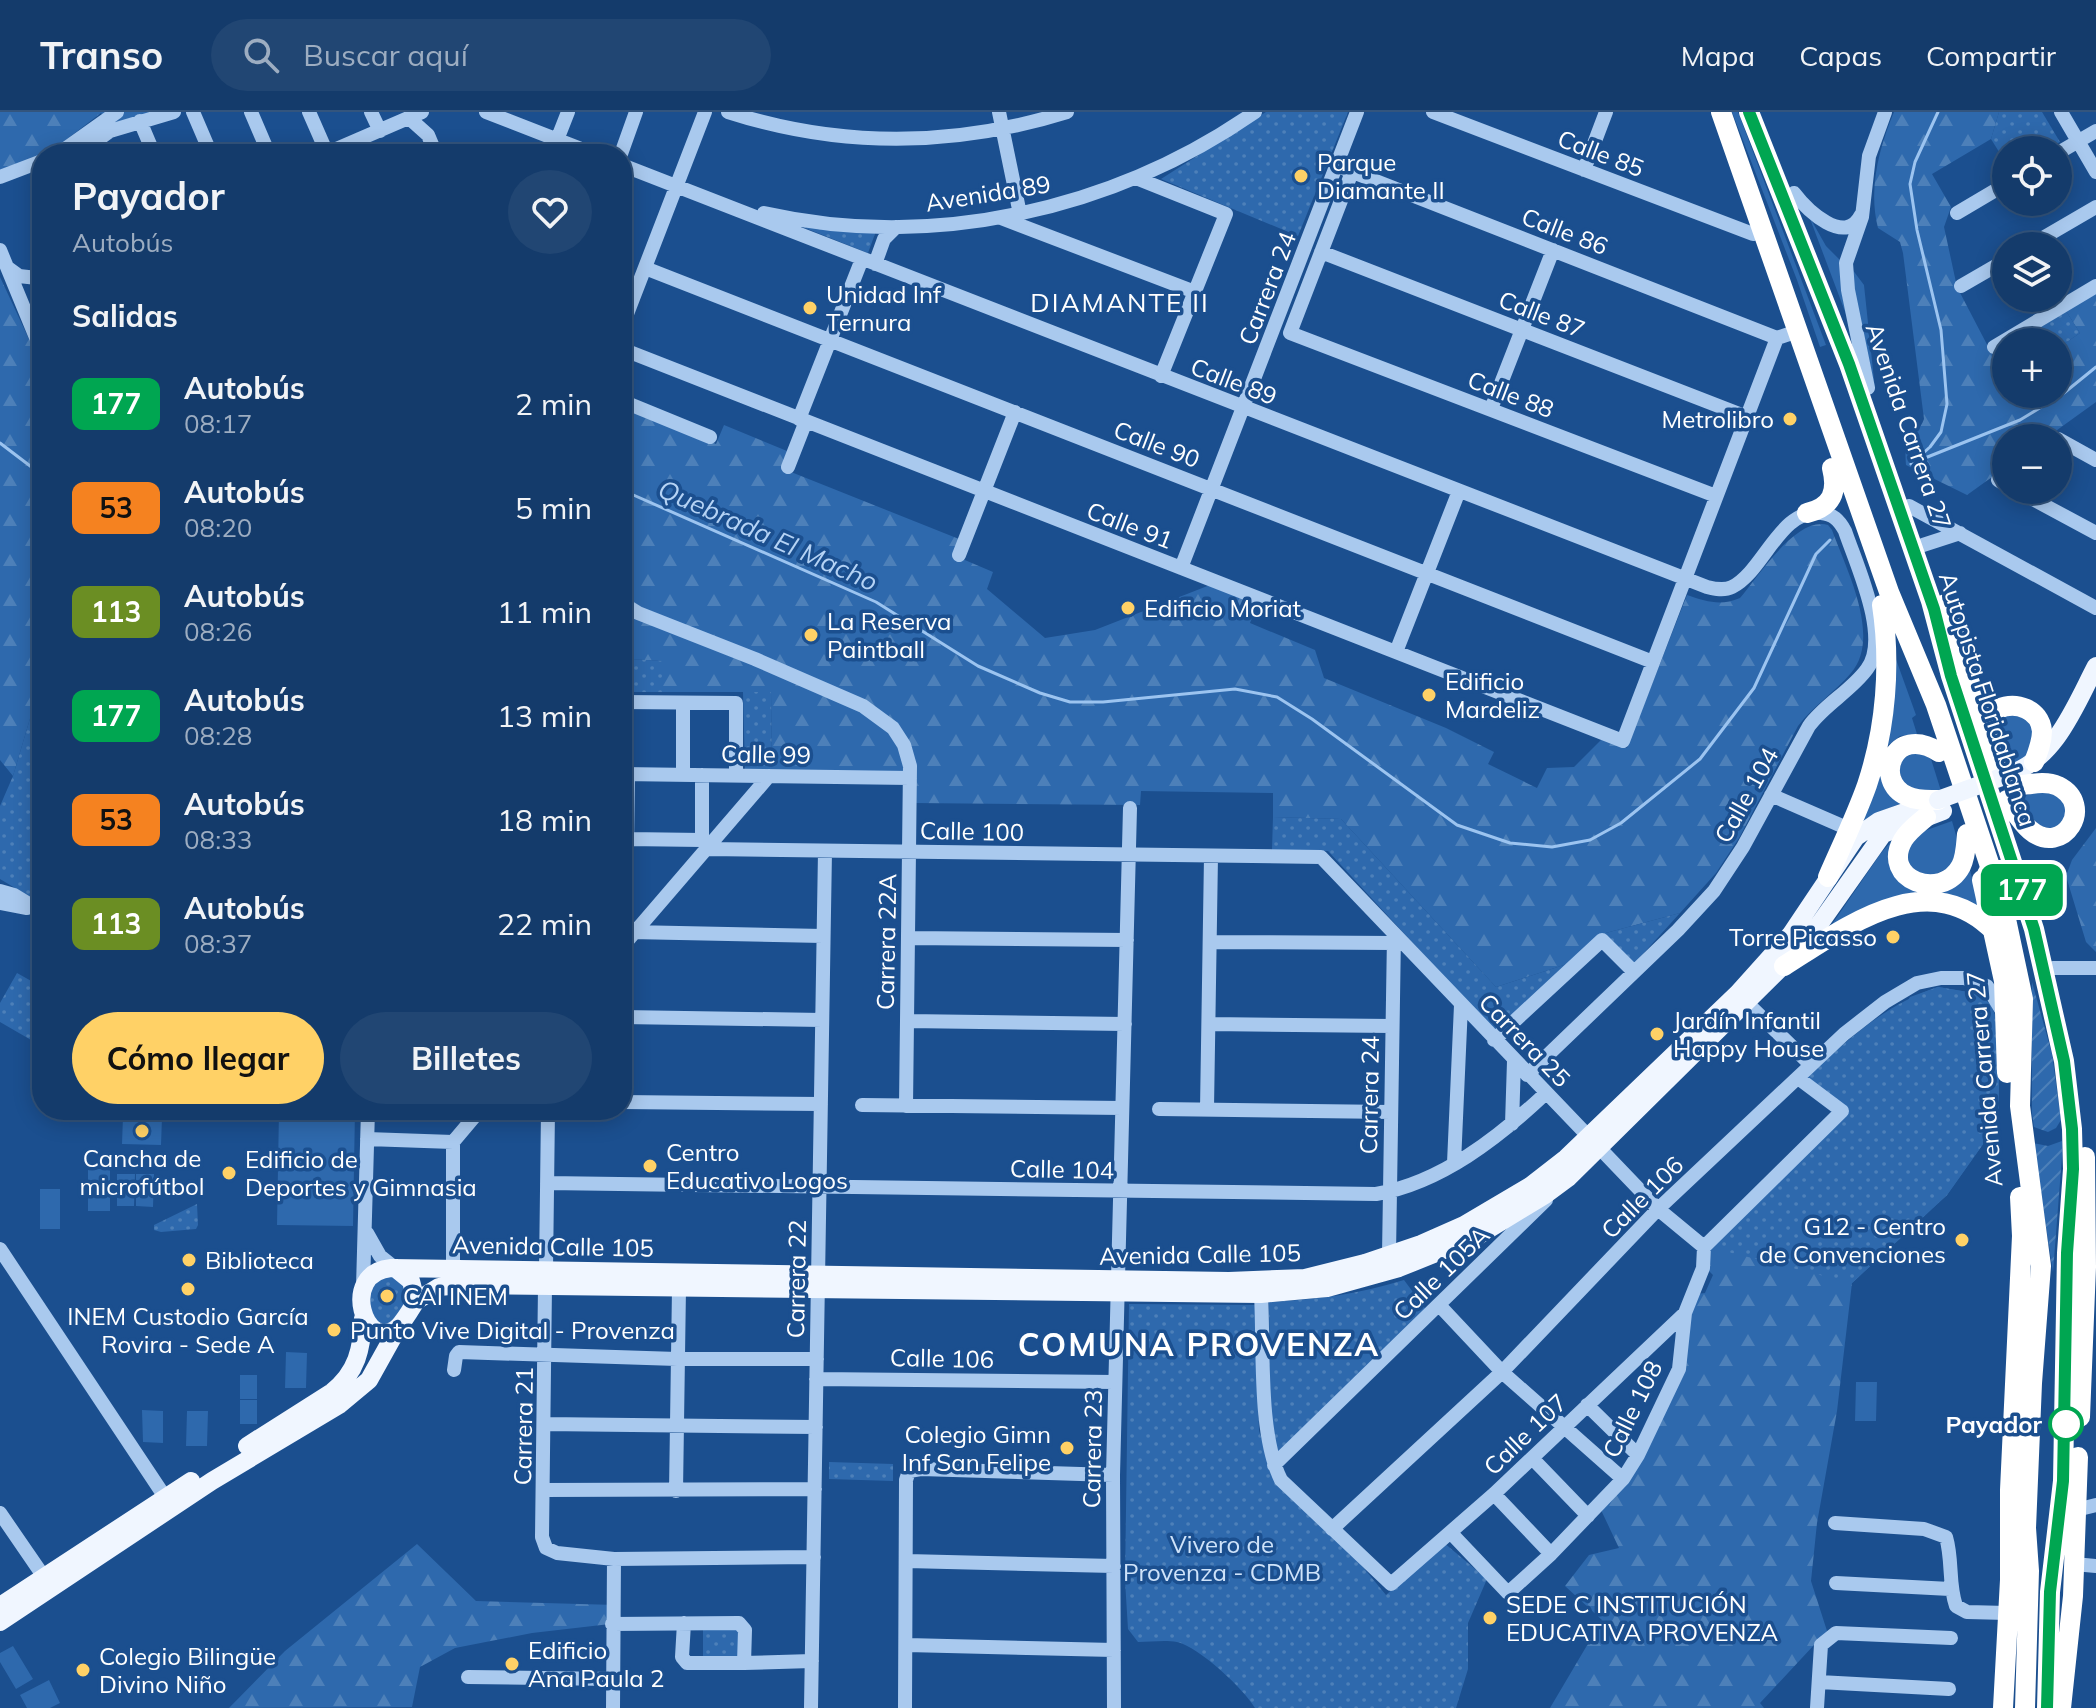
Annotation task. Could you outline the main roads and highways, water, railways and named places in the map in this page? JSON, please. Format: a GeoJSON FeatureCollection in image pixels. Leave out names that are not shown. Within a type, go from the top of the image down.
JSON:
{"type":"FeatureCollection","features":[{"type":"Feature","properties":{"kind":"highway","name":"Avenida Carrera 27"},"geometry":{"type":"LineString","coordinates":[[1706,112],[1753,234],[1783,336],[1939,752],[1982,879],[2004,981],[2008,1090],[2022,1236],[2003,1708]]}},
{"type":"Feature","properties":{"kind":"highway","name":"Autopista Floridablanca"},"geometry":{"type":"LineString","coordinates":[[1721,112],[1885,580],[1936,705],[2003,905],[2023,999],[2020,1106],[2041,1266],[2026,1528],[2029,1571],[2025,1708]]}},
{"type":"Feature","properties":{"kind":"highway","name":"Autopista Floridablanca"},"geometry":{"type":"LineString","coordinates":[[1749,112],[1854,379],[1934,609],[1951,676],[2034,929],[2064,1061],[2073,1169],[2067,1253],[2063,1481],[2050,1592],[2047,1708]]}},
{"type":"Feature","properties":{"kind":"highway","name":"Avenida Carrera 27"},"geometry":{"type":"LineString","coordinates":[[1763,112],[1849,331],[1988,740],[2010,787],[2077,1068],[2091,1197],[2081,1386],[2086,1508],[2074,1564],[2061,1708]]}},
{"type":"Feature","properties":{"kind":"highway"},"geometry":{"type":"LineString","coordinates":[[1807,513],[1821,509],[1831,499],[1835,486],[1832,468]]}},
{"type":"Feature","properties":{"kind":"highway"},"geometry":{"type":"LineString","coordinates":[[1828,877],[1872,769],[1882,715],[1886,650],[1882,605]]}},
{"type":"Feature","properties":{"kind":"highway"},"geometry":{"type":"LineString","coordinates":[[1988,740],[1988,725],[1998,709],[2014,705],[2030,710],[2041,723],[2042,731],[2034,762]]}},
{"type":"Feature","properties":{"kind":"highway"},"geometry":{"type":"LineString","coordinates":[[1939,752],[1921,743],[1906,745],[1894,755],[1890,770],[1894,785],[1906,796],[1936,810],[1903,840],[1898,856],[1904,874],[1918,883],[1935,884],[1953,875],[1963,859],[1967,834]]}},
{"type":"Feature","properties":{"kind":"highway"},"geometry":{"type":"LineString","coordinates":[[1987,855],[1982,879],[2003,905]]}},
{"type":"Feature","properties":{"kind":"highway"},"geometry":{"type":"LineString","coordinates":[[1784,966],[1866,917],[1891,907],[1917,902],[1958,906],[1980,918],[1994,931]]}},
{"type":"Feature","properties":{"kind":"highway"},"geometry":{"type":"LineString","coordinates":[[2017,1369],[2026,1317],[2041,1266]]}},
{"type":"Feature","properties":{"kind":"highway"},"geometry":{"type":"LineString","coordinates":[[2066,1347],[2081,1386]]}},
{"type":"Feature","properties":{"kind":"main road"},"geometry":{"type":"LineString","coordinates":[[2010,787],[2047,750],[2094,675]]}},
{"type":"Feature","properties":{"kind":"main road"},"geometry":{"type":"LineString","coordinates":[[2010,787],[2037,774],[2046,765],[2064,724]]}},
{"type":"Feature","properties":{"kind":"main road","name":"Avenida Calle 105"},"geometry":{"type":"LineString","coordinates":[[1118,1287],[1293,1279],[1342,1270],[1444,1234],[1500,1206],[1593,1142],[1747,1003],[1820,926],[1878,839],[1936,810],[2010,787]]}},
{"type":"Feature","properties":{"kind":"main road","name":"Avenida Calle 105"},"geometry":{"type":"LineString","coordinates":[[416,1301],[429,1291],[449,1285],[546,1278],[1118,1287],[1261,1294],[1339,1286],[1431,1256],[1499,1224],[1568,1178],[1593,1142],[1764,965],[1798,924],[1848,846],[1865,830],[1888,817],[1936,810]]}},
{"type":"Feature","properties":{"kind":"main road"},"geometry":{"type":"LineString","coordinates":[[0,1606],[338,1387],[350,1375],[362,1348],[363,1287],[371,1274],[385,1268],[395,1268],[411,1281],[416,1301],[369,1380],[339,1405],[212,1481],[0,1622]]}},
{"type":"Feature","properties":{"kind":"main road","name":"Avenida Calle 105"},"geometry":{"type":"LineString","coordinates":[[395,1268],[453,1268],[679,1288],[818,1282]]}},
{"type":"Feature","properties":{"kind":"main road"},"geometry":{"type":"LineString","coordinates":[[363,1318],[378,1332],[398,1328]]}},
{"type":"Feature","properties":{"kind":"waterway","name":"Quebrada El Macho"},"geometry":{"type":"LineString","coordinates":[[1911,464],[1941,432],[1947,404],[1941,330],[1917,230],[1910,184],[1915,162],[1938,112]]}},
{"type":"Feature","properties":{"kind":"waterway"},"geometry":{"type":"LineString","coordinates":[[1915,462],[2020,420],[2064,393],[2096,367]]}},
{"type":"Feature","properties":{"kind":"waterway","name":"Quebrada El Macho"},"geometry":{"type":"LineString","coordinates":[[0,443],[32,467]]}},
{"type":"Feature","properties":{"kind":"waterway","name":"Quebrada El Macho"},"geometry":{"type":"LineString","coordinates":[[632,494],[876,602],[978,666],[1040,693],[1070,702],[1103,702],[1235,689],[1277,697],[1457,825],[1510,843],[1552,847],[1590,840],[1621,823],[1700,759],[1754,688],[1816,554],[1830,540]]}},
{"type":"Feature","properties":{"kind":"place","name":"Parque Diamante II"},"geometry":{"type":"Point","coordinates":[1301,176]}},
{"type":"Feature","properties":{"kind":"place","name":"Unidad Inf Ternura"},"geometry":{"type":"Point","coordinates":[810,308]}},
{"type":"Feature","properties":{"kind":"place","name":"Metrolibro"},"geometry":{"type":"Point","coordinates":[1790,419]}},
{"type":"Feature","properties":{"kind":"place","name":"Edificio Moriat"},"geometry":{"type":"Point","coordinates":[1128,608]}},
{"type":"Feature","properties":{"kind":"place","name":"La Reserva Paintball"},"geometry":{"type":"Point","coordinates":[811,635]}},
{"type":"Feature","properties":{"kind":"place","name":"Edificio Mardeliz"},"geometry":{"type":"Point","coordinates":[1429,695]}},
{"type":"Feature","properties":{"kind":"place","name":"Torre Picasso"},"geometry":{"type":"Point","coordinates":[1893,937]}},
{"type":"Feature","properties":{"kind":"place","name":"Jardín Infantil Happy House"},"geometry":{"type":"Point","coordinates":[1657,1034]}},
{"type":"Feature","properties":{"kind":"place","name":"Cancha de microfútbol"},"geometry":{"type":"Point","coordinates":[142,1131]}},
{"type":"Feature","properties":{"kind":"place","name":"Centro Educativo Logos"},"geometry":{"type":"Point","coordinates":[650,1166]}},
{"type":"Feature","properties":{"kind":"place","name":"Edificio de Deportes y Gimnasia"},"geometry":{"type":"Point","coordinates":[229,1173]}},
{"type":"Feature","properties":{"kind":"place","name":"G12 - Centro de Convenciones"},"geometry":{"type":"Point","coordinates":[1962,1240]}},
{"type":"Feature","properties":{"kind":"place","name":"Biblioteca"},"geometry":{"type":"Point","coordinates":[189,1260]}},
{"type":"Feature","properties":{"kind":"place","name":"INEM Custodio García Rovira - Sede A"},"geometry":{"type":"Point","coordinates":[188,1289]}},
{"type":"Feature","properties":{"kind":"place","name":"CAI INEM"},"geometry":{"type":"Point","coordinates":[387,1296]}},
{"type":"Feature","properties":{"kind":"place","name":"Punto Vive Digital - Provenza"},"geometry":{"type":"Point","coordinates":[334,1330]}},
{"type":"Feature","properties":{"kind":"place","name":"Payador"},"geometry":{"type":"Point","coordinates":[2066,1424]}},
{"type":"Feature","properties":{"kind":"place","name":"Colegio Gimn Inf San Felipe"},"geometry":{"type":"Point","coordinates":[1067,1448]}},
{"type":"Feature","properties":{"kind":"place","name":"SEDE C INSTITUCIÓN EDUCATIVA PROVENZA"},"geometry":{"type":"Point","coordinates":[1490,1618]}},
{"type":"Feature","properties":{"kind":"place","name":"Edificio Ana Paula 2"},"geometry":{"type":"Point","coordinates":[512,1664]}},
{"type":"Feature","properties":{"kind":"place","name":"Colegio Bilingüe Divino Niño"},"geometry":{"type":"Point","coordinates":[83,1670]}},
{"type":"Feature","properties":{"kind":"district","name":"DIAMANTE II"},"geometry":{"type":"Point","coordinates":[1120,302]}},
{"type":"Feature","properties":{"kind":"district","name":"COMUNA PROVENZA"},"geometry":{"type":"Point","coordinates":[1199,1344]}},
{"type":"Feature","properties":{"kind":"park label","name":"Vivero de Provenza - CDMB"},"geometry":{"type":"Point","coordinates":[1222,1558]}}]}
